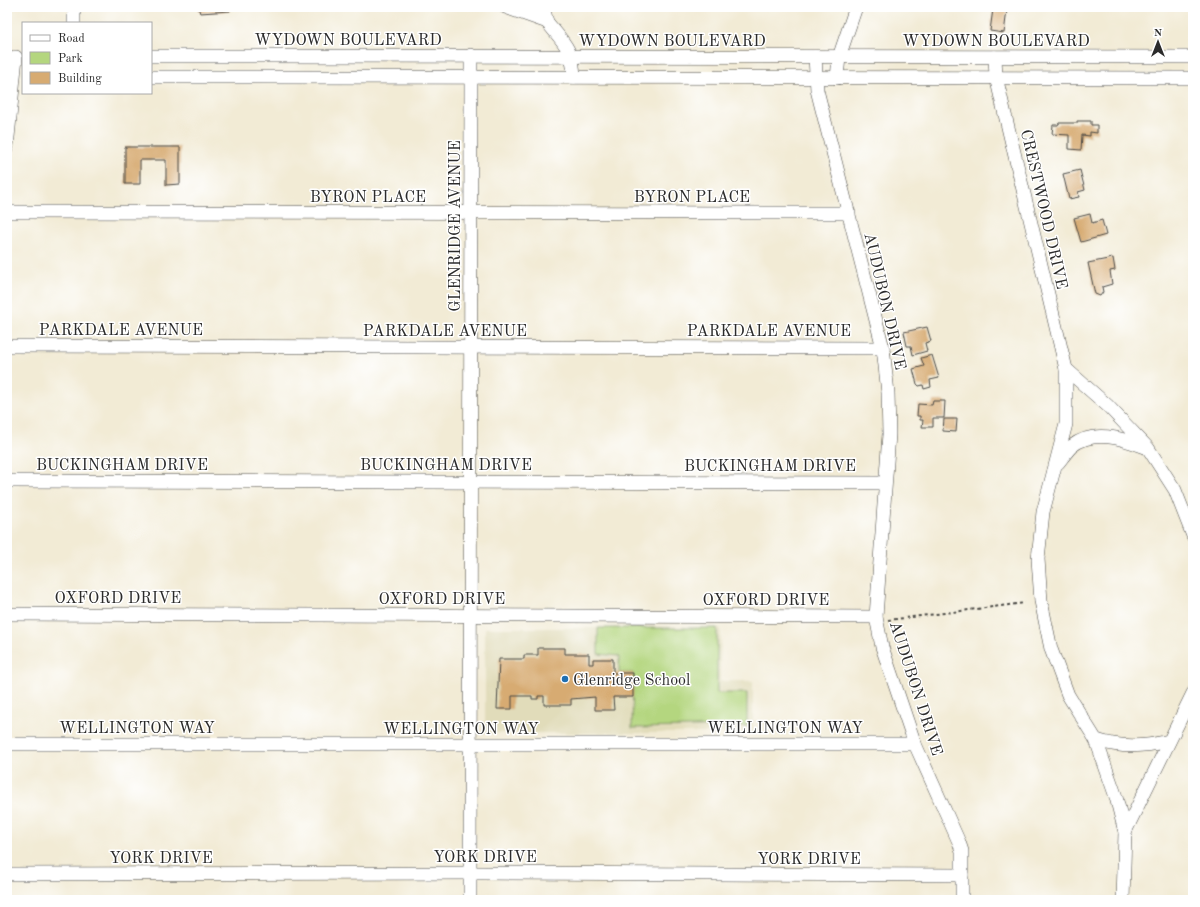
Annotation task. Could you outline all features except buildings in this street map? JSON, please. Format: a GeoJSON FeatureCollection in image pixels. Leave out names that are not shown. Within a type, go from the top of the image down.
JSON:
{"type":"FeatureCollection","features":[{"type":"Feature","properties":{"kind":"street"},"geometry":{"type":"LineString","coordinates":[[505,7],[547,22]]}},
{"type":"Feature","properties":{"kind":"street"},"geometry":{"type":"LineString","coordinates":[[543,7],[547,22],[572,56],[574,77]]}},
{"type":"Feature","properties":{"kind":"street"},"geometry":{"type":"LineString","coordinates":[[837,78],[839,57],[856,7]]}},
{"type":"Feature","properties":{"kind":"street"},"geometry":{"type":"LineString","coordinates":[[74,8],[74,22]]}},
{"type":"Feature","properties":{"kind":"street","name":"WYDOWN BOULEVARD"},"geometry":{"type":"LineString","coordinates":[[152,56],[1193,57]]}},
{"type":"Feature","properties":{"kind":"street","name":"GLENRIDGE AVENUE"},"geometry":{"type":"LineString","coordinates":[[470,900],[471,56]]}},
{"type":"Feature","properties":{"kind":"street"},"geometry":{"type":"LineString","coordinates":[[7,147],[15,76],[15,57]]}},
{"type":"Feature","properties":{"kind":"street","name":"AUDUBON DRIVE"},"geometry":{"type":"LineString","coordinates":[[815,57],[815,78],[817,90],[883,348],[888,392],[889,434],[877,619],[882,647],[915,744],[960,842],[962,851],[962,900]]}},
{"type":"Feature","properties":{"kind":"street","name":"CRESTWOOD DRIVE"},"geometry":{"type":"LineString","coordinates":[[995,57],[996,77],[1066,369],[1066,424],[1043,512],[1038,559],[1041,601],[1051,650],[1066,689],[1096,740],[1116,797],[1125,832],[1123,900]]}},
{"type":"Feature","properties":{"kind":"street"},"geometry":{"type":"LineString","coordinates":[[152,77],[1193,78]]}},
{"type":"Feature","properties":{"kind":"street","name":"BYRON PLACE"},"geometry":{"type":"LineString","coordinates":[[7,212],[849,213]]}},
{"type":"Feature","properties":{"kind":"street","name":"PARKDALE AVENUE"},"geometry":{"type":"LineString","coordinates":[[7,346],[883,348]]}},
{"type":"Feature","properties":{"kind":"street"},"geometry":{"type":"LineString","coordinates":[[1066,369],[1108,406],[1148,448],[1175,490],[1193,536]]}},
{"type":"Feature","properties":{"kind":"street","name":"CRESTWOOD DRIVE"},"geometry":{"type":"LineString","coordinates":[[1056,465],[1073,446],[1091,438],[1111,436],[1148,448]]}},
{"type":"Feature","properties":{"kind":"street","name":"BUCKINGHAM DRIVE"},"geometry":{"type":"LineString","coordinates":[[7,481],[885,483]]}},
{"type":"Feature","properties":{"kind":"street","name":"OXFORD DRIVE"},"geometry":{"type":"LineString","coordinates":[[7,614],[470,615],[877,619]]}},
{"type":"Feature","properties":{"kind":"street","name":"CRESTWOOD DRIVE"},"geometry":{"type":"LineString","coordinates":[[1125,832],[1193,693]]}},
{"type":"Feature","properties":{"kind":"street"},"geometry":{"type":"LineString","coordinates":[[1096,740],[1113,745],[1134,747],[1169,741]]}},
{"type":"Feature","properties":{"kind":"street","name":"WELLINGTON WAY"},"geometry":{"type":"LineString","coordinates":[[7,744],[915,744]]}},
{"type":"Feature","properties":{"kind":"street","name":"YORK DRIVE"},"geometry":{"type":"LineString","coordinates":[[7,874],[471,873],[962,875]]}},
{"type":"Feature","properties":{"kind":"path"},"geometry":{"type":"LineString","coordinates":[[877,619],[1025,603]]}},
{"type":"Feature","properties":{"kind":"shaded area","name":"Glenridge School"},"geometry":{"type":"Polygon","coordinates":[[[485,628],[721,628],[720,681],[753,681],[753,733],[485,733],[485,628]]]}},
{"type":"Feature","properties":{"kind":"green space"},"geometry":{"type":"Polygon","coordinates":[[[598,628],[717,628],[717,693],[747,693],[747,726],[632,728],[633,673],[619,673],[619,656],[598,654],[598,628]]]}},
{"type":"Feature","properties":{"kind":"place","name":"Glenridge School"},"geometry":{"type":"Point","coordinates":[565,679]}}]}
